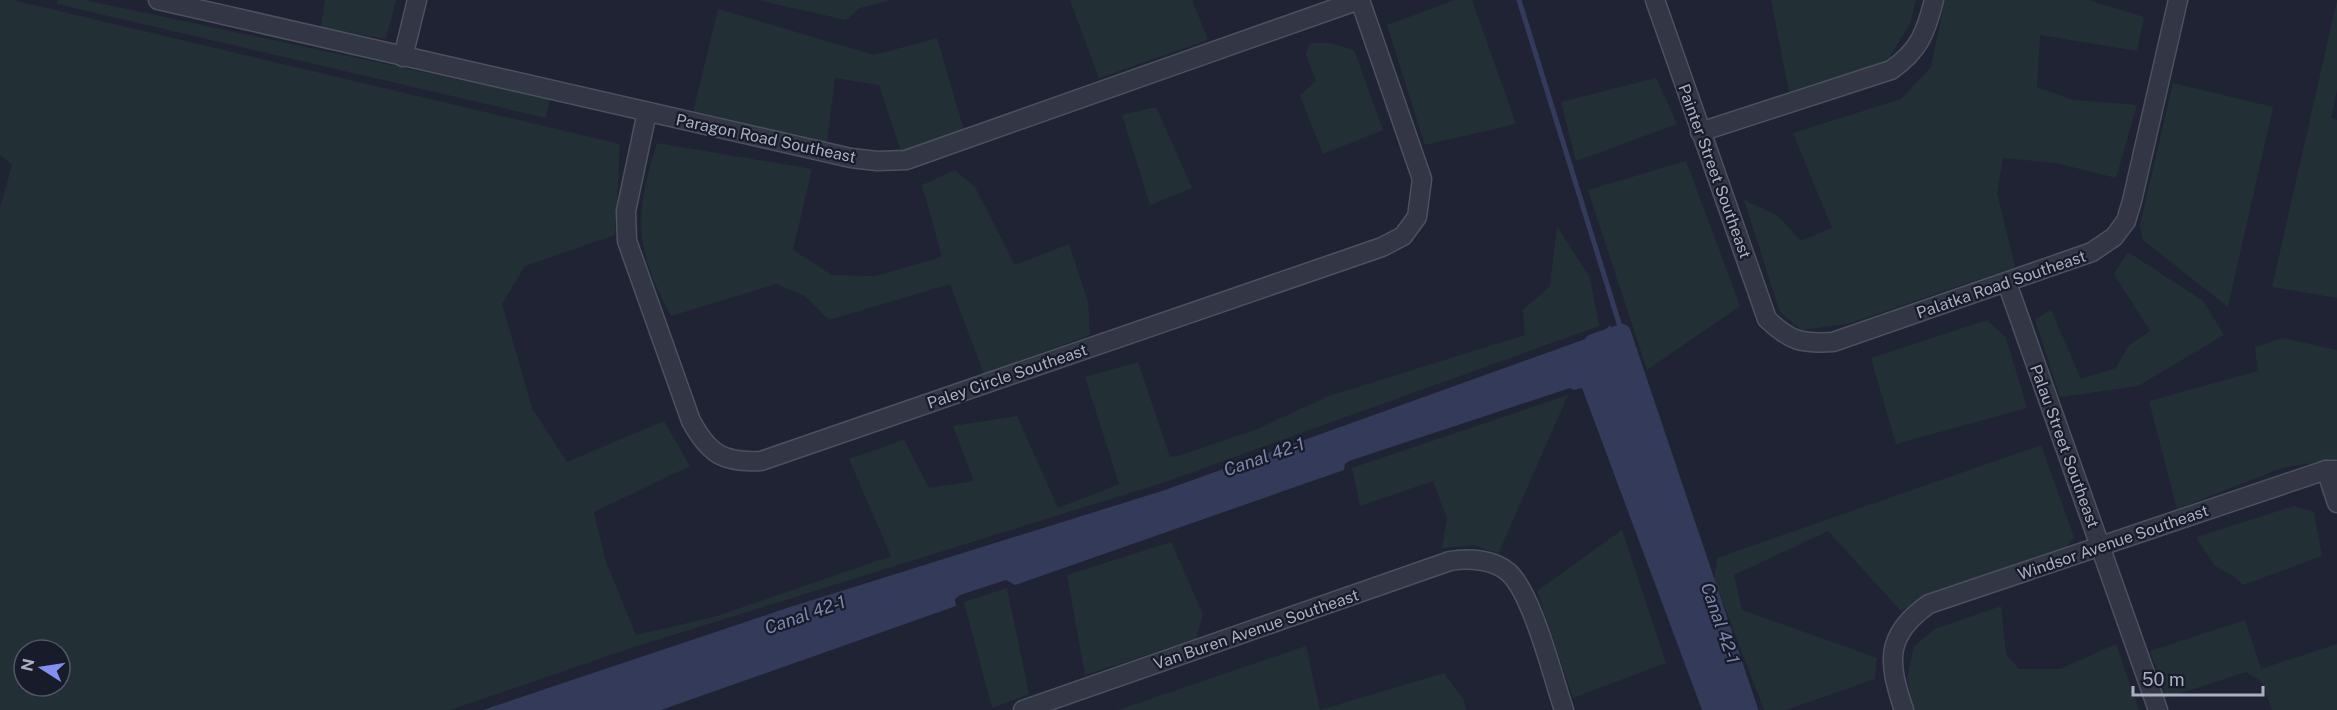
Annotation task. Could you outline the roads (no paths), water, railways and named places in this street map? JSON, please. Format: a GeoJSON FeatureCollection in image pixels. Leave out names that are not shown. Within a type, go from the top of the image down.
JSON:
{"type":"FeatureCollection","features":[{"type":"Feature","properties":{"kind":"street","name":"Paragon Road Southeast"},"geometry":{"type":"LineString","coordinates":[[158,0],[851,158],[877,161],[906,160],[1359,0]]}},
{"type":"Feature","properties":{"kind":"street"},"geometry":{"type":"LineString","coordinates":[[403,57],[417,0]]}},
{"type":"Feature","properties":{"kind":"street","name":"Paley Circle Southeast"},"geometry":{"type":"LineString","coordinates":[[647,112],[626,211],[627,242],[691,421],[703,443],[722,457],[738,462],[761,461],[1382,248],[1403,236],[1417,217],[1422,179],[1359,0]]}},
{"type":"Feature","properties":{"kind":"street","name":"Painter Street Southeast"},"geometry":{"type":"LineString","coordinates":[[1655,0],[1767,319],[1785,336]]}},
{"type":"Feature","properties":{"kind":"street"},"geometry":{"type":"LineString","coordinates":[[1700,132],[1891,70],[1911,57],[1922,39],[1934,0]]}},
{"type":"Feature","properties":{"kind":"street","name":"Palatka Road Southeast"},"geometry":{"type":"LineString","coordinates":[[1785,336],[1808,344],[1833,342],[2092,252],[2114,237],[2126,221],[2178,0]]}},
{"type":"Feature","properties":{"kind":"street","name":"Palau Street Southeast"},"geometry":{"type":"LineString","coordinates":[[2007,283],[2158,710]]}},
{"type":"Feature","properties":{"kind":"street"},"geometry":{"type":"LineString","coordinates":[[2331,470],[2337,503]]}},
{"type":"Feature","properties":{"kind":"street","name":"Windsor Avenue Southeast"},"geometry":{"type":"LineString","coordinates":[[1904,710],[1895,683],[1893,655],[1899,632],[1910,617],[1929,604],[2100,545],[2331,470]]}},
{"type":"Feature","properties":{"kind":"street","name":"Van Buren Avenue Southeast"},"geometry":{"type":"LineString","coordinates":[[1023,710],[1450,561],[1468,558],[1508,571],[1523,592],[1564,710]]}},
{"type":"Feature","properties":{"kind":"water"},"geometry":{"type":"Polygon","coordinates":[[[1610,325],[1747,710],[1702,710],[1582,388],[1574,390],[1570,388],[1349,461],[1345,464],[1344,470],[1015,585],[1006,580],[960,595],[955,599],[956,606],[661,710],[483,710],[790,607],[1165,490],[1602,333],[1610,325]]]}},
{"type":"Feature","properties":{"kind":"waterway"},"geometry":{"type":"LineString","coordinates":[[1519,0],[1622,333]]}},
{"type":"Feature","properties":{"kind":"waterway","name":"Canal 42-1"},"geometry":{"type":"LineString","coordinates":[[1593,343],[1622,333],[1749,710]]}}]}
